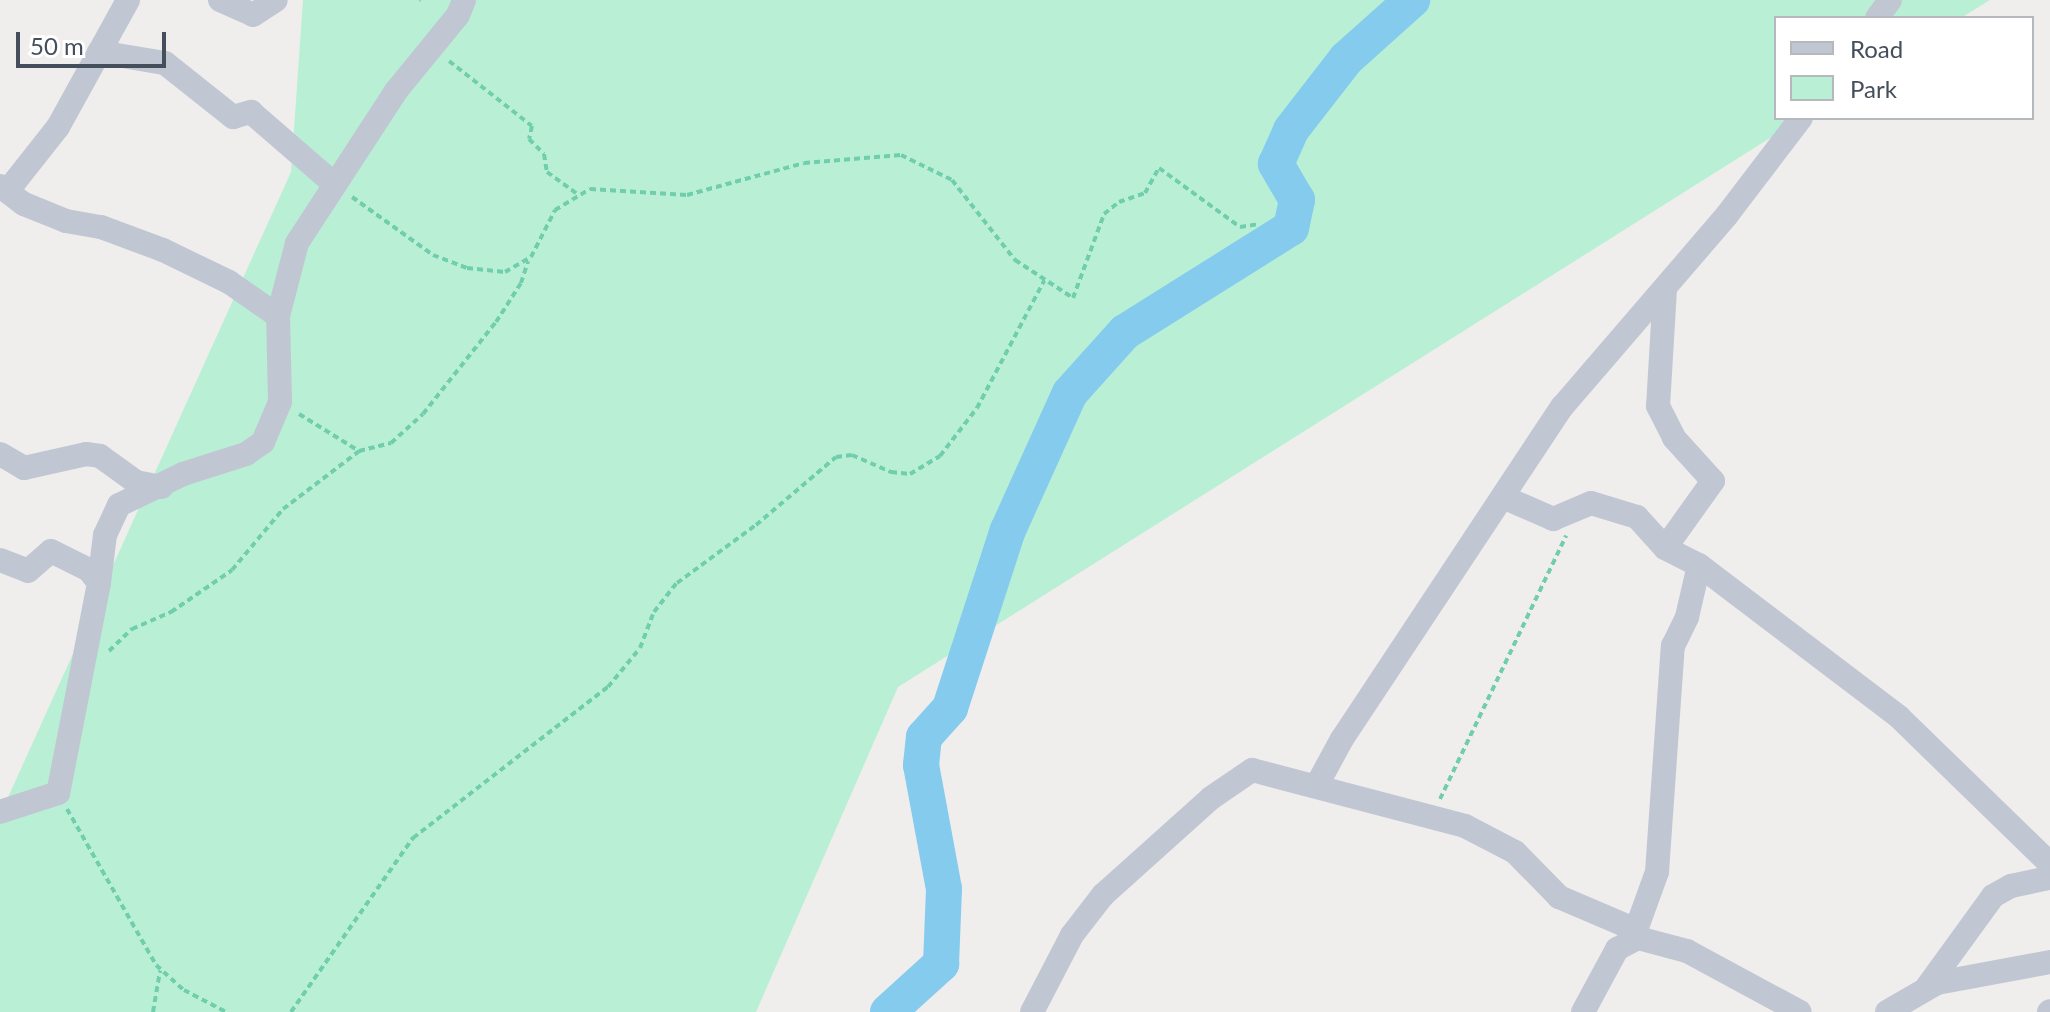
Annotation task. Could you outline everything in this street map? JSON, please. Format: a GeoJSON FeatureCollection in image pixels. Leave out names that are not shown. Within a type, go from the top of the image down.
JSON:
{"type":"FeatureCollection","features":[{"type":"Feature","properties":{"kind":"street"},"geometry":{"type":"LineString","coordinates":[[128,0],[58,127],[4,187],[24,204],[66,221],[101,227],[163,250],[229,282],[278,316]]}},
{"type":"Feature","properties":{"kind":"street"},"geometry":{"type":"LineString","coordinates":[[220,0],[253,15],[276,0]]}},
{"type":"Feature","properties":{"kind":"street"},"geometry":{"type":"LineString","coordinates":[[0,812],[58,793],[90,643],[102,546],[113,511],[155,485],[250,453],[263,442],[280,402],[278,316],[297,243],[334,184],[464,0]]}},
{"type":"Feature","properties":{"kind":"street"},"geometry":{"type":"LineString","coordinates":[[99,52],[165,63],[233,117],[251,112],[334,184]]}},
{"type":"Feature","properties":{"kind":"street"},"geometry":{"type":"LineString","coordinates":[[1318,783],[1342,739],[1562,407],[1665,289],[1799,120]]}},
{"type":"Feature","properties":{"kind":"street"},"geometry":{"type":"LineString","coordinates":[[1665,289],[1658,406],[1674,438],[1713,481],[1665,548]]}},
{"type":"Feature","properties":{"kind":"street"},"geometry":{"type":"LineString","coordinates":[[0,454],[24,468],[86,454],[100,456],[136,482],[155,485]]}},
{"type":"Feature","properties":{"kind":"street"},"geometry":{"type":"LineString","coordinates":[[1503,497],[1553,519],[1591,503],[1637,517],[1665,548],[1699,565],[1899,717],[2050,864]]}},
{"type":"Feature","properties":{"kind":"street"},"geometry":{"type":"LineString","coordinates":[[0,560],[28,571],[51,551],[89,570],[99,583]]}},
{"type":"Feature","properties":{"kind":"street"},"geometry":{"type":"LineString","coordinates":[[1583,1012],[1617,949],[1637,934],[1657,872],[1673,646],[1687,617],[1699,565]]}},
{"type":"Feature","properties":{"kind":"street"},"geometry":{"type":"LineString","coordinates":[[1032,1012],[1072,935],[1103,895],[1211,798],[1252,770],[1318,783],[1465,826],[1515,852],[1559,897],[1637,934],[1687,951],[1800,1012]]}},
{"type":"Feature","properties":{"kind":"street"},"geometry":{"type":"LineString","coordinates":[[1927,987],[1993,896],[2011,886],[2050,878]]}},
{"type":"Feature","properties":{"kind":"street"},"geometry":{"type":"LineString","coordinates":[[1887,1012],[1927,987],[2050,962]]}},
{"type":"Feature","properties":{"kind":"path"},"geometry":{"type":"LineString","coordinates":[[434,44],[532,126],[529,139],[544,154],[547,172],[577,193]]}},
{"type":"Feature","properties":{"kind":"path"},"geometry":{"type":"LineString","coordinates":[[90,643],[107,652],[132,629],[196,597],[245,558],[283,509],[359,451],[391,443],[423,414],[511,301],[549,217],[577,193],[606,189],[687,195],[804,163],[901,155],[952,180],[1015,260],[1069,297],[1077,295],[1104,214],[1119,202],[1145,193],[1159,168],[1240,227],[1260,224]]}},
{"type":"Feature","properties":{"kind":"path"},"geometry":{"type":"LineString","coordinates":[[334,184],[407,239],[453,264],[505,272],[528,261]]}},
{"type":"Feature","properties":{"kind":"path"},"geometry":{"type":"LineString","coordinates":[[291,1012],[413,838],[608,687],[640,648],[654,612],[677,583],[756,525],[836,457],[852,455],[891,472],[910,474],[940,456],[977,408],[1044,281]]}},
{"type":"Feature","properties":{"kind":"path"},"geometry":{"type":"LineString","coordinates":[[280,402],[359,451]]}},
{"type":"Feature","properties":{"kind":"path"},"geometry":{"type":"LineString","coordinates":[[1432,815],[1568,532]]}},
{"type":"Feature","properties":{"kind":"path"},"geometry":{"type":"LineString","coordinates":[[58,793],[160,969],[184,990],[226,1012]]}},
{"type":"Feature","properties":{"kind":"path"},"geometry":{"type":"LineString","coordinates":[[153,1012],[160,969]]}},
{"type":"Feature","properties":{"kind":"green space"},"geometry":{"type":"Polygon","coordinates":[[[303,0],[1990,0],[1964,16],[1774,16],[1774,120],[1799,120],[898,687],[756,1012],[0,1012],[0,815],[291,172],[303,0]]]}},
{"type":"Feature","properties":{"kind":"waterway"},"geometry":{"type":"LineString","coordinates":[[888,1012],[941,964],[944,889],[921,765],[924,737],[950,708],[1008,530],[1070,393],[1125,332],[1291,228],[1297,200],[1276,164],[1291,130],[1346,59],[1412,0]]}}]}
